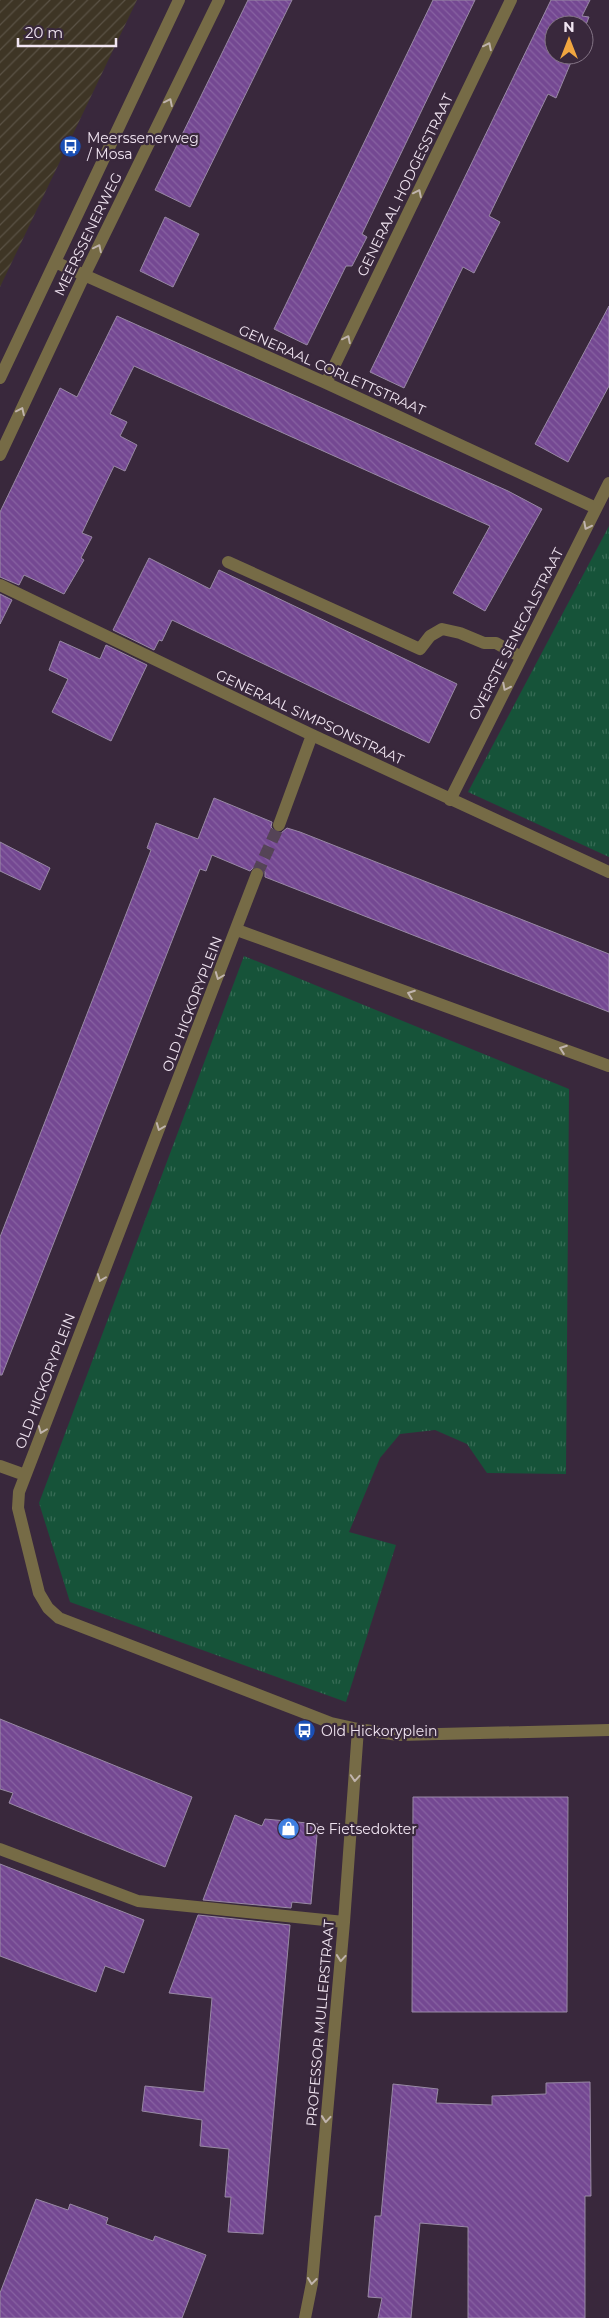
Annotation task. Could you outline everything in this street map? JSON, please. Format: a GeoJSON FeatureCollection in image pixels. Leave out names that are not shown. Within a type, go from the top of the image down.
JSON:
{"type":"FeatureCollection","features":[{"type":"Feature","properties":{"kind":"street","name":"MEERSSENERWEG"},"geometry":{"type":"LineString","coordinates":[[0,378],[179,0]]}},
{"type":"Feature","properties":{"kind":"street","name":"MEERSSENERWEG"},"geometry":{"type":"LineString","coordinates":[[0,455],[84,276],[219,0]]}},
{"type":"Feature","properties":{"kind":"street","name":"GENERAAL HODGESSTRAAT"},"geometry":{"type":"LineString","coordinates":[[326,383],[511,0]]}},
{"type":"Feature","properties":{"kind":"street","name":"GENERAAL CORLETTSTRAAT"},"geometry":{"type":"LineString","coordinates":[[54,262],[326,383],[596,508]]}},
{"type":"Feature","properties":{"kind":"street","name":"OVERSTE SENECALSTRAAT"},"geometry":{"type":"LineString","coordinates":[[450,800],[609,483]]}},
{"type":"Feature","properties":{"kind":"street"},"geometry":{"type":"LineString","coordinates":[[228,562],[420,649],[430,636],[442,629],[460,632],[484,643],[496,643],[521,657]]}},
{"type":"Feature","properties":{"kind":"street","name":"GENERAAL SIMPSONSTRAAT"},"geometry":{"type":"LineString","coordinates":[[0,585],[312,735],[609,872]]}},
{"type":"Feature","properties":{"kind":"street"},"geometry":{"type":"LineString","coordinates":[[279,825],[312,735]]}},
{"type":"Feature","properties":{"kind":"street","name":"OLD HICKORYPLEIN"},"geometry":{"type":"LineString","coordinates":[[257,874],[19,1492],[18,1508],[39,1593],[48,1608],[59,1618],[331,1723],[358,1730],[398,1735],[609,1730]]}},
{"type":"Feature","properties":{"kind":"street","name":"OLD HICKORYPLEIN"},"geometry":{"type":"LineString","coordinates":[[237,930],[609,1066]]}},
{"type":"Feature","properties":{"kind":"street"},"geometry":{"type":"LineString","coordinates":[[0,1466],[25,1475]]}},
{"type":"Feature","properties":{"kind":"street","name":"PROFESSOR MULLERSTRAAT"},"geometry":{"type":"LineString","coordinates":[[305,2318],[312,2283],[344,1922],[358,1730]]}},
{"type":"Feature","properties":{"kind":"street"},"geometry":{"type":"LineString","coordinates":[[0,1849],[138,1901],[344,1922]]}},
{"type":"Feature","properties":{"kind":"shaded area"},"geometry":{"type":"Polygon","coordinates":[[[0,0],[137,0],[0,287],[0,0]]]}},
{"type":"Feature","properties":{"kind":"green space"},"geometry":{"type":"Polygon","coordinates":[[[609,526],[609,857],[468,792],[609,526]]]}},
{"type":"Feature","properties":{"kind":"green space"},"geometry":{"type":"Polygon","coordinates":[[[244,956],[569,1089],[566,1474],[487,1473],[467,1444],[435,1430],[400,1434],[380,1458],[349,1532],[396,1545],[346,1702],[70,1602],[39,1503],[244,956]]]}},
{"type":"Feature","properties":{"kind":"building"},"geometry":{"type":"Polygon","coordinates":[[[248,0],[292,0],[190,207],[155,190],[248,0]]]}},
{"type":"Feature","properties":{"kind":"building"},"geometry":{"type":"Polygon","coordinates":[[[433,0],[475,0],[362,234],[367,237],[352,266],[346,266],[307,345],[274,329],[433,0]]]}},
{"type":"Feature","properties":{"kind":"building"},"geometry":{"type":"Polygon","coordinates":[[[551,0],[590,0],[582,15],[544,15],[544,65],[570,65],[556,98],[548,94],[489,216],[500,222],[474,273],[463,267],[404,388],[370,372],[551,0]]]}},
{"type":"Feature","properties":{"kind":"building"},"geometry":{"type":"Polygon","coordinates":[[[165,217],[199,234],[173,287],[140,271],[165,217]]]}},
{"type":"Feature","properties":{"kind":"building"},"geometry":{"type":"Polygon","coordinates":[[[609,306],[609,386],[568,462],[535,444],[609,306]]]}},
{"type":"Feature","properties":{"kind":"building"},"geometry":{"type":"Polygon","coordinates":[[[117,316],[508,491],[542,509],[485,611],[453,593],[490,526],[134,366],[110,414],[127,422],[120,436],[137,445],[125,471],[114,466],[82,533],[92,537],[81,558],[84,560],[64,594],[24,575],[19,585],[0,577],[0,512],[60,388],[77,397],[117,316]]]}},
{"type":"Feature","properties":{"kind":"building"},"geometry":{"type":"Polygon","coordinates":[[[149,558],[210,589],[219,570],[457,684],[429,743],[172,620],[162,641],[159,640],[154,650],[113,630],[149,558]]]}},
{"type":"Feature","properties":{"kind":"building"},"geometry":{"type":"Polygon","coordinates":[[[0,594],[12,600],[0,624],[0,594]]]}},
{"type":"Feature","properties":{"kind":"building"},"geometry":{"type":"Polygon","coordinates":[[[60,641],[100,659],[106,645],[147,665],[111,741],[52,712],[68,679],[49,670],[60,641]]]}},
{"type":"Feature","properties":{"kind":"building"},"geometry":{"type":"Polygon","coordinates":[[[214,798],[272,822],[271,827],[276,832],[281,833],[287,828],[300,832],[609,954],[609,1012],[265,877],[265,872],[260,867],[255,866],[250,871],[212,855],[206,871],[200,869],[2,1375],[0,1375],[0,1237],[151,850],[147,848],[156,823],[198,839],[214,798]]]}},
{"type":"Feature","properties":{"kind":"building"},"geometry":{"type":"Polygon","coordinates":[[[0,842],[50,868],[40,890],[0,871],[0,842]]]}},
{"type":"Feature","properties":{"kind":"building"},"geometry":{"type":"Polygon","coordinates":[[[0,1719],[192,1797],[165,1867],[9,1803],[13,1793],[0,1789],[0,1719]]]}},
{"type":"Feature","properties":{"kind":"building"},"geometry":{"type":"Polygon","coordinates":[[[413,1797],[568,1797],[567,2012],[412,2012],[413,1797]]]}},
{"type":"Feature","properties":{"kind":"building"},"geometry":{"type":"Polygon","coordinates":[[[235,1815],[262,1826],[265,1819],[318,1824],[311,1904],[292,1902],[291,1908],[203,1900],[235,1815]]]}},
{"type":"Feature","properties":{"kind":"building"},"geometry":{"type":"Polygon","coordinates":[[[0,1864],[144,1920],[124,1973],[105,1966],[96,1992],[0,1956],[0,1864]]]}},
{"type":"Feature","properties":{"kind":"building"},"geometry":{"type":"Polygon","coordinates":[[[198,1915],[290,1925],[263,2234],[228,2232],[231,2197],[225,2197],[229,2149],[200,2146],[202,2120],[142,2111],[145,2086],[204,2092],[212,1998],[169,1993],[198,1915]]]}},
{"type":"Feature","properties":{"kind":"building"},"geometry":{"type":"Polygon","coordinates":[[[590,2082],[591,2196],[585,2196],[585,2318],[468,2318],[468,2227],[420,2223],[411,2318],[378,2318],[382,2298],[368,2297],[375,2216],[381,2216],[393,2084],[438,2089],[436,2103],[492,2105],[492,2096],[546,2094],[546,2083],[590,2082]]]}},
{"type":"Feature","properties":{"kind":"building"},"geometry":{"type":"Polygon","coordinates":[[[36,2199],[68,2210],[70,2204],[108,2218],[106,2224],[153,2241],[155,2236],[206,2255],[182,2318],[0,2318],[0,2293],[36,2199]]]}},
{"type":"Feature","properties":{"kind":"tunnel"},"geometry":{"type":"LineString","coordinates":[[257,874],[279,825]]}},
{"type":"Feature","properties":{"kind":"place","name":"Meerssenerweg / Mosa"},"geometry":{"type":"Point","coordinates":[71,146]}},
{"type":"Feature","properties":{"kind":"place","name":"Old Hickoryplein"},"geometry":{"type":"Point","coordinates":[305,1731]}},
{"type":"Feature","properties":{"kind":"place","name":"De Fietsedokter"},"geometry":{"type":"Point","coordinates":[289,1829]}}]}
